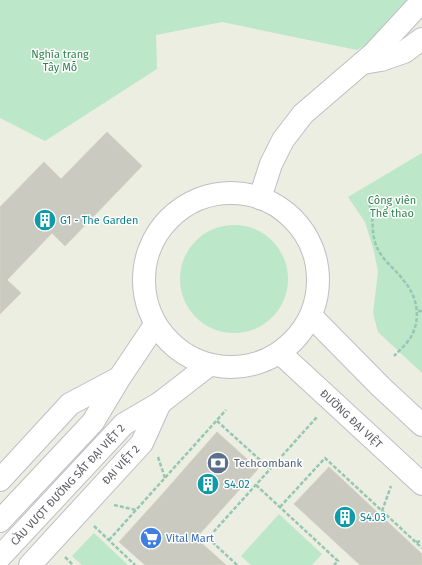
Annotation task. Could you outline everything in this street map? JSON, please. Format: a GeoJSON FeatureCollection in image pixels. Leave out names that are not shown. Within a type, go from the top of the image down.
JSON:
{"type":"FeatureCollection","features":[{"type":"Feature","properties":{"kind":"street"},"geometry":{"type":"LineString","coordinates":[[260,198],[270,164],[283,140],[303,114],[363,63],[422,1]]}},
{"type":"Feature","properties":{"kind":"street"},"geometry":{"type":"LineString","coordinates":[[363,63],[381,60],[404,52],[422,39]]}},
{"type":"Feature","properties":{"kind":"street"},"geometry":{"type":"LineString","coordinates":[[237,192],[264,198],[288,213],[306,234],[316,260],[318,289],[311,316],[303,330],[293,342],[280,353],[258,364],[233,368],[209,365],[188,357],[170,343],[155,324],[146,299],[144,273],[150,246],[165,223],[185,206],[210,195],[237,192]]}},
{"type":"Feature","properties":{"kind":"street"},"geometry":{"type":"LineString","coordinates":[[311,316],[422,426]]}},
{"type":"Feature","properties":{"kind":"street"},"geometry":{"type":"LineString","coordinates":[[0,521],[93,422],[120,377],[155,324]]}},
{"type":"Feature","properties":{"kind":"street","name":"ĐƯỜNG ĐẠI VIỆT"},"geometry":{"type":"LineString","coordinates":[[280,353],[422,484]]}},
{"type":"Feature","properties":{"kind":"street","name":"ĐẠI VIỆT 2"},"geometry":{"type":"LineString","coordinates":[[30,565],[142,443],[160,403],[209,365]]}},
{"type":"Feature","properties":{"kind":"street"},"geometry":{"type":"LineString","coordinates":[[0,480],[70,404],[120,377]]}},
{"type":"Feature","properties":{"kind":"street","name":"CẦU VƯỢT ĐƯỜNG SẮT ĐẠI VIỆT 2"},"geometry":{"type":"LineString","coordinates":[[0,557],[124,424],[160,403]]}},
{"type":"Feature","properties":{"kind":"path"},"geometry":{"type":"LineString","coordinates":[[368,200],[372,213],[374,242],[380,253],[405,282],[414,298],[418,311],[412,335],[406,344],[394,356]]}},
{"type":"Feature","properties":{"kind":"path"},"geometry":{"type":"LineString","coordinates":[[109,540],[226,410]]}},
{"type":"Feature","properties":{"kind":"path"},"geometry":{"type":"LineString","coordinates":[[237,565],[208,538],[317,417]]}},
{"type":"Feature","properties":{"kind":"path"},"geometry":{"type":"LineString","coordinates":[[217,421],[270,469]]}},
{"type":"Feature","properties":{"kind":"path"},"geometry":{"type":"LineString","coordinates":[[158,457],[165,478]]}},
{"type":"Feature","properties":{"kind":"path"},"geometry":{"type":"LineString","coordinates":[[280,507],[325,458],[422,548]]}},
{"type":"Feature","properties":{"kind":"path"},"geometry":{"type":"LineString","coordinates":[[256,485],[338,561],[334,565]]}},
{"type":"Feature","properties":{"kind":"path"},"geometry":{"type":"LineString","coordinates":[[382,511],[390,486]]}},
{"type":"Feature","properties":{"kind":"path"},"geometry":{"type":"LineString","coordinates":[[114,505],[136,510]]}},
{"type":"Feature","properties":{"kind":"path"},"geometry":{"type":"LineString","coordinates":[[94,526],[135,565]]}},
{"type":"Feature","properties":{"kind":"path"},"geometry":{"type":"LineString","coordinates":[[416,542],[422,540]]}},
{"type":"Feature","properties":{"kind":"path"},"geometry":{"type":"LineString","coordinates":[[65,558],[74,565]]}},
{"type":"Feature","properties":{"kind":"green space","name":"Nghĩa trang Tây Mỗ"},"geometry":{"type":"Polygon","coordinates":[[[0,0],[410,0],[375,39],[357,50],[222,22],[156,35],[157,69],[45,141],[0,118],[0,0]]]}},
{"type":"Feature","properties":{"kind":"green space","name":"Công viên Thể thao"},"geometry":{"type":"Polygon","coordinates":[[[422,153],[422,373],[378,332],[373,313],[378,272],[374,251],[365,222],[348,197],[422,153]]]}},
{"type":"Feature","properties":{"kind":"green space"},"geometry":{"type":"Polygon","coordinates":[[[234,225],[255,229],[272,241],[284,258],[288,279],[284,300],[272,317],[255,329],[234,333],[213,329],[196,317],[184,300],[180,279],[184,258],[196,241],[213,229],[234,225]]]}},
{"type":"Feature","properties":{"kind":"green space"},"geometry":{"type":"Polygon","coordinates":[[[279,514],[322,554],[312,565],[251,565],[241,556],[279,514]]]}},
{"type":"Feature","properties":{"kind":"green space"},"geometry":{"type":"Polygon","coordinates":[[[94,533],[128,565],[82,565],[72,556],[94,533]]]}},
{"type":"Feature","properties":{"kind":"building","name":"G1 - The Garden"},"geometry":{"type":"Polygon","coordinates":[[[107,132],[142,166],[65,246],[52,233],[7,280],[21,293],[0,314],[0,207],[44,162],[61,179],[107,132]]]}},
{"type":"Feature","properties":{"kind":"building","name":"S4.02"},"geometry":{"type":"Polygon","coordinates":[[[217,432],[258,469],[196,538],[226,565],[145,565],[119,542],[217,432]]]}},
{"type":"Feature","properties":{"kind":"building","name":"S4.03"},"geometry":{"type":"Polygon","coordinates":[[[329,467],[422,554],[422,565],[360,565],[294,504],[329,467]]]}},
{"type":"Feature","properties":{"kind":"place","name":"G1 - The Garden"},"geometry":{"type":"Point","coordinates":[45,220]}},
{"type":"Feature","properties":{"kind":"place","name":"Techcombank"},"geometry":{"type":"Point","coordinates":[218,463]}},
{"type":"Feature","properties":{"kind":"place","name":"S4.02"},"geometry":{"type":"Point","coordinates":[208,484]}},
{"type":"Feature","properties":{"kind":"place","name":"S4.03"},"geometry":{"type":"Point","coordinates":[345,517]}},
{"type":"Feature","properties":{"kind":"place","name":"Vital Mart"},"geometry":{"type":"Point","coordinates":[151,538]}}]}
